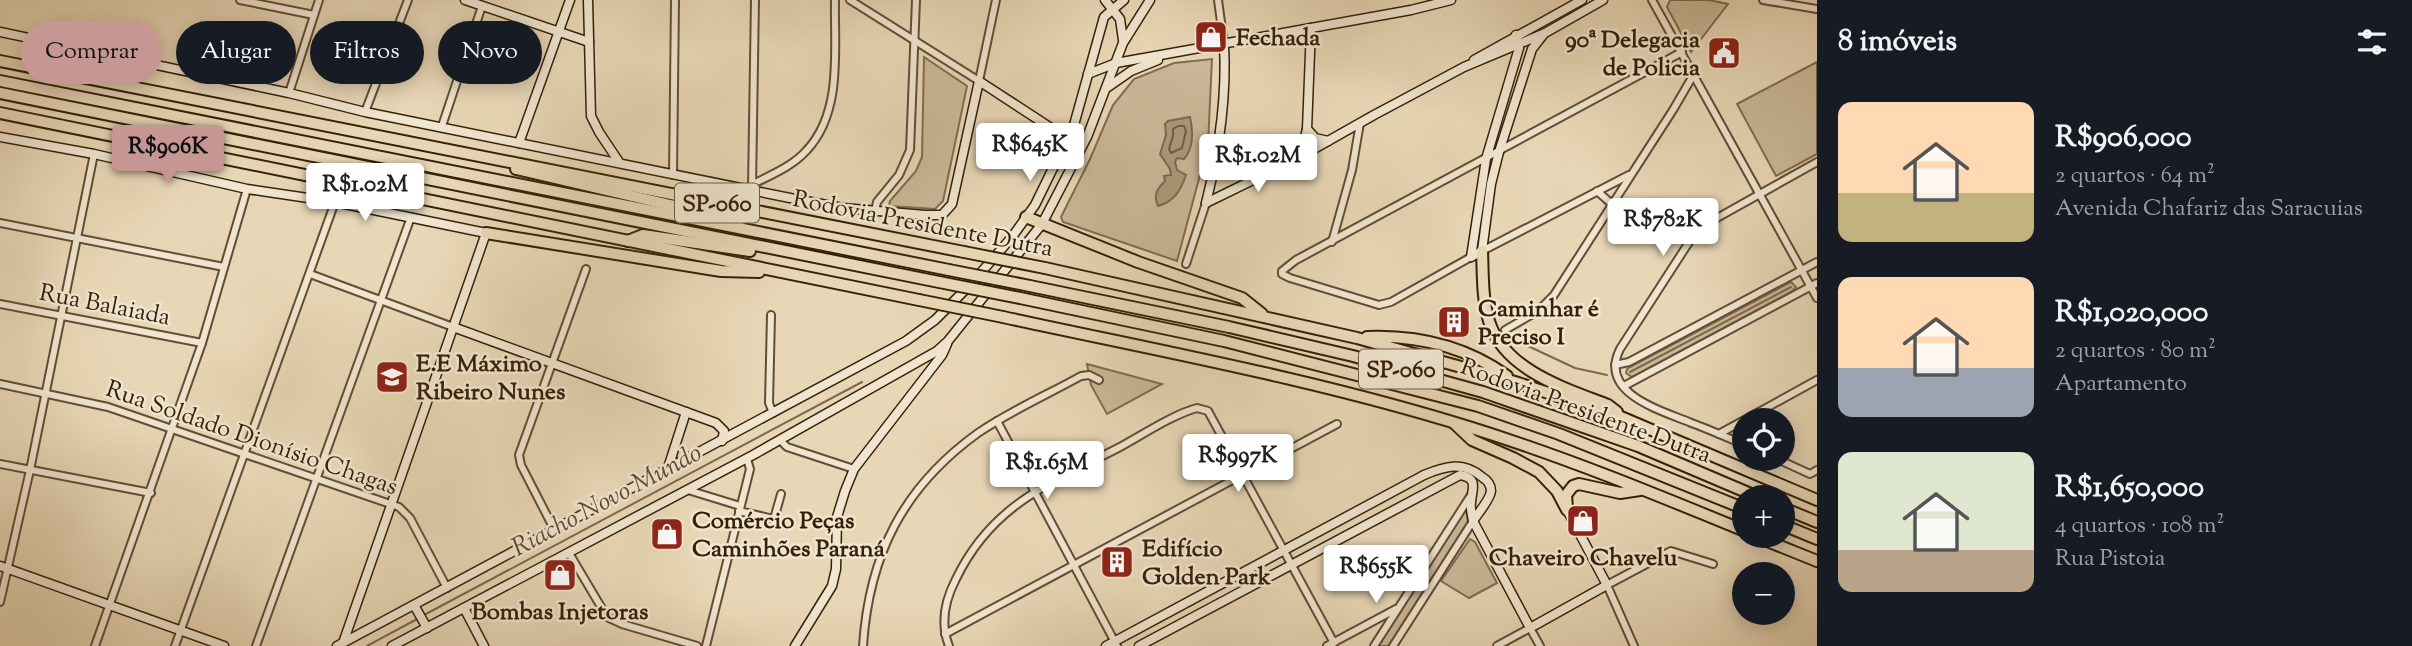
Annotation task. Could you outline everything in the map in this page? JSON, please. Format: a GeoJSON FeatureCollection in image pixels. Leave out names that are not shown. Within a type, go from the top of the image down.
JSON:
{"type":"FeatureCollection","features":[{"type":"Feature","properties":{"kind":"highway","name":"Rodovia Presidente Dutra"},"geometry":{"type":"LineString","coordinates":[[0,61],[1045,268],[1357,338],[1418,338],[1468,353],[1515,382],[1621,417],[1817,500]]}},
{"type":"Feature","properties":{"kind":"highway","name":"Rodovia Presidente Dutra"},"geometry":{"type":"LineString","coordinates":[[0,81],[1030,286],[1266,336],[1483,391],[1638,446],[1732,486]]}},
{"type":"Feature","properties":{"kind":"highway","name":"Rodovia Presidente Dutra"},"geometry":{"type":"LineString","coordinates":[[0,93],[1224,341],[1478,406],[1559,434],[1732,504]]}},
{"type":"Feature","properties":{"kind":"highway","name":"SP-060"},"geometry":{"type":"LineString","coordinates":[[0,113],[1003,317],[1350,393],[1453,422],[1553,456],[1732,526]]}},
{"type":"Feature","properties":{"kind":"highway"},"geometry":{"type":"LineString","coordinates":[[469,152],[487,162],[752,224],[766,234]]}},
{"type":"Feature","properties":{"kind":"highway"},"geometry":{"type":"LineString","coordinates":[[1026,217],[1138,262],[1242,298],[1265,316]]}},
{"type":"Feature","properties":{"kind":"highway"},"geometry":{"type":"LineString","coordinates":[[486,233],[721,271],[750,273],[769,270]]}},
{"type":"Feature","properties":{"kind":"highway"},"geometry":{"type":"LineString","coordinates":[[628,241],[643,235],[750,251],[766,248]]}},
{"type":"Feature","properties":{"kind":"highway"},"geometry":{"type":"LineString","coordinates":[[1482,251],[1487,310],[1493,331],[1503,348],[1537,374],[1608,405],[1621,417]]}},
{"type":"Feature","properties":{"kind":"highway"},"geometry":{"type":"LineString","coordinates":[[1453,422],[1472,440],[1539,472],[1557,491],[1567,510]]}},
{"type":"Feature","properties":{"kind":"highway"},"geometry":{"type":"LineString","coordinates":[[1567,510],[1566,495],[1573,486],[1579,484],[1620,493],[1641,490]]}},
{"type":"Feature","properties":{"kind":"highway"},"geometry":{"type":"LineString","coordinates":[[1795,513],[1817,522]]}},
{"type":"Feature","properties":{"kind":"highway"},"geometry":{"type":"LineString","coordinates":[[1795,530],[1817,539]]}},
{"type":"Feature","properties":{"kind":"highway"},"geometry":{"type":"LineString","coordinates":[[1785,548],[1817,561]]}},
{"type":"Feature","properties":{"kind":"main road"},"geometry":{"type":"LineString","coordinates":[[465,0],[558,33],[589,41]]}},
{"type":"Feature","properties":{"kind":"main road"},"geometry":{"type":"LineString","coordinates":[[519,143],[570,0]]}},
{"type":"Feature","properties":{"kind":"main road"},"geometry":{"type":"LineString","coordinates":[[588,0],[592,116],[619,162]]}},
{"type":"Feature","properties":{"kind":"main road"},"geometry":{"type":"LineString","coordinates":[[1105,0],[1120,19],[1123,43]]}},
{"type":"Feature","properties":{"kind":"main road"},"geometry":{"type":"LineString","coordinates":[[341,645],[416,608],[447,588],[722,441],[915,335],[935,320],[1012,237],[1036,203],[1068,139],[1081,102],[1102,22],[1111,9],[1125,0]]}},
{"type":"Feature","properties":{"kind":"main road"},"geometry":{"type":"LineString","coordinates":[[392,646],[425,626],[569,554],[688,490],[937,351],[1027,246],[1042,224],[1096,114],[1123,43],[1150,0]]}},
{"type":"Feature","properties":{"kind":"main road"},"geometry":{"type":"LineString","coordinates":[[1088,74],[1116,63],[1451,0]]}},
{"type":"Feature","properties":{"kind":"main road"},"geometry":{"type":"LineString","coordinates":[[1464,67],[1496,55],[1582,0]]}},
{"type":"Feature","properties":{"kind":"main road"},"geometry":{"type":"LineString","coordinates":[[1206,203],[1298,158],[1464,67],[1487,51],[1545,33],[1603,0]]}},
{"type":"Feature","properties":{"kind":"main road"},"geometry":{"type":"LineString","coordinates":[[1298,158],[1303,149],[1307,129],[1311,28]]}},
{"type":"Feature","properties":{"kind":"main road"},"geometry":{"type":"LineString","coordinates":[[0,32],[289,93],[365,112],[673,175],[875,211],[942,215],[952,204],[978,81],[1068,139],[1070,147],[1062,164],[1066,177]]}},
{"type":"Feature","properties":{"kind":"main road"},"geometry":{"type":"LineString","coordinates":[[1471,257],[1482,251],[1491,184],[1499,152],[1531,53],[1545,33]]}},
{"type":"Feature","properties":{"kind":"main road"},"geometry":{"type":"LineString","coordinates":[[1520,40],[1531,53]]}},
{"type":"Feature","properties":{"kind":"main road"},"geometry":{"type":"LineString","coordinates":[[1471,257],[1486,159],[1520,40]]}},
{"type":"Feature","properties":{"kind":"main road"},"geometry":{"type":"LineString","coordinates":[[1206,203],[1218,153],[1223,107],[1224,44]]}},
{"type":"Feature","properties":{"kind":"main road"},"geometry":{"type":"LineString","coordinates":[[1106,89],[1131,71],[1167,55]]}},
{"type":"Feature","properties":{"kind":"main road"},"geometry":{"type":"LineString","coordinates":[[1496,55],[1506,58],[1512,71]]}},
{"type":"Feature","properties":{"kind":"main road"},"geometry":{"type":"LineString","coordinates":[[1081,102],[1088,113],[1096,114]]}},
{"type":"Feature","properties":{"kind":"main road"},"geometry":{"type":"LineString","coordinates":[[1307,129],[1315,138],[1328,141]]}},
{"type":"Feature","properties":{"kind":"main road"},"geometry":{"type":"LineString","coordinates":[[0,137],[94,154],[247,189],[335,202],[486,233],[341,645]]}},
{"type":"Feature","properties":{"kind":"main road"},"geometry":{"type":"LineString","coordinates":[[453,327],[721,426],[724,431],[722,441]]}},
{"type":"Feature","properties":{"kind":"main road"},"geometry":{"type":"LineString","coordinates":[[795,646],[832,586],[836,569],[837,517],[854,469],[942,355],[948,341]]}},
{"type":"Feature","properties":{"kind":"main road"},"geometry":{"type":"LineString","coordinates":[[667,471],[686,412]]}},
{"type":"Feature","properties":{"kind":"main road"},"geometry":{"type":"LineString","coordinates":[[1106,646],[1116,644],[1284,550],[1434,471],[1452,465],[1461,466],[1470,468],[1487,481],[1490,495],[1474,520]]}},
{"type":"Feature","properties":{"kind":"main road"},"geometry":{"type":"LineString","coordinates":[[1434,471],[1441,484]]}},
{"type":"Feature","properties":{"kind":"main road"},"geometry":{"type":"LineString","coordinates":[[1139,646],[1460,475],[1473,481],[1475,487],[1471,509],[1474,520],[1530,628],[1607,585],[1567,510]]}},
{"type":"Feature","properties":{"kind":"main road"},"geometry":{"type":"LineString","coordinates":[[4,567],[224,646]]}},
{"type":"Feature","properties":{"kind":"main road"},"geometry":{"type":"LineString","coordinates":[[416,608],[425,626]]}},
{"type":"Feature","properties":{"kind":"main road"},"geometry":{"type":"LineString","coordinates":[[464,608],[484,646]]}},
{"type":"Feature","properties":{"kind":"street"},"geometry":{"type":"LineString","coordinates":[[240,0],[314,15]]}},
{"type":"Feature","properties":{"kind":"street"},"geometry":{"type":"LineString","coordinates":[[289,93],[319,0]]}},
{"type":"Feature","properties":{"kind":"street"},"geometry":{"type":"LineString","coordinates":[[365,112],[408,0]]}},
{"type":"Feature","properties":{"kind":"street"},"geometry":{"type":"LineString","coordinates":[[673,175],[675,0]]}},
{"type":"Feature","properties":{"kind":"street"},"geometry":{"type":"LineString","coordinates":[[752,187],[755,0]]}},
{"type":"Feature","properties":{"kind":"street"},"geometry":{"type":"LineString","coordinates":[[752,187],[806,152],[821,129],[834,91],[835,0]]}},
{"type":"Feature","properties":{"kind":"street"},"geometry":{"type":"LineString","coordinates":[[850,0],[978,81],[996,0]]}},
{"type":"Feature","properties":{"kind":"street"},"geometry":{"type":"LineString","coordinates":[[875,211],[877,202],[899,175],[910,150],[916,0]]}},
{"type":"Feature","properties":{"kind":"street"},"geometry":{"type":"LineString","coordinates":[[1218,0],[1224,44]]}},
{"type":"Feature","properties":{"kind":"street"},"geometry":{"type":"LineString","coordinates":[[1652,0],[1801,270],[1814,285],[1817,299]]}},
{"type":"Feature","properties":{"kind":"street"},"geometry":{"type":"LineString","coordinates":[[1763,0],[1817,9]]}},
{"type":"Feature","properties":{"kind":"street"},"geometry":{"type":"LineString","coordinates":[[442,126],[482,6]]}},
{"type":"Feature","properties":{"kind":"street"},"geometry":{"type":"LineString","coordinates":[[1471,257],[1391,302],[1379,305],[1282,274],[1283,269],[1682,52]]}},
{"type":"Feature","properties":{"kind":"street"},"geometry":{"type":"LineString","coordinates":[[1505,330],[1549,302],[1673,110],[1693,74]]}},
{"type":"Feature","properties":{"kind":"street"},"geometry":{"type":"LineString","coordinates":[[1332,242],[1352,170],[1360,123]]}},
{"type":"Feature","properties":{"kind":"street"},"geometry":{"type":"LineString","coordinates":[[0,602],[4,567],[30,470],[94,154]]}},
{"type":"Feature","properties":{"kind":"street"},"geometry":{"type":"LineString","coordinates":[[1732,440],[1642,403],[1624,386],[1616,374],[1615,365],[1620,349],[1693,236],[1717,218],[1817,162]]}},
{"type":"Feature","properties":{"kind":"street"},"geometry":{"type":"LineString","coordinates":[[1482,251],[1632,173]]}},
{"type":"Feature","properties":{"kind":"street"},"geometry":{"type":"LineString","coordinates":[[95,646],[202,343],[247,189]]}},
{"type":"Feature","properties":{"kind":"street"},"geometry":{"type":"LineString","coordinates":[[1597,191],[1613,205]]}},
{"type":"Feature","properties":{"kind":"street"},"geometry":{"type":"LineString","coordinates":[[175,646],[335,202]]}},
{"type":"Feature","properties":{"kind":"street"},"geometry":{"type":"LineString","coordinates":[[1186,264],[1206,203]]}},
{"type":"Feature","properties":{"kind":"street"},"geometry":{"type":"LineString","coordinates":[[256,646],[411,217]]}},
{"type":"Feature","properties":{"kind":"street"},"geometry":{"type":"LineString","coordinates":[[0,223],[224,267]]}},
{"type":"Feature","properties":{"kind":"street"},"geometry":{"type":"LineString","coordinates":[[1615,365],[1629,362],[1817,262]]}},
{"type":"Feature","properties":{"kind":"street"},"geometry":{"type":"LineString","coordinates":[[555,531],[521,466],[519,454],[586,269]]}},
{"type":"Feature","properties":{"kind":"street"},"geometry":{"type":"LineString","coordinates":[[310,274],[453,327]]}},
{"type":"Feature","properties":{"kind":"street"},"geometry":{"type":"LineString","coordinates":[[1624,386],[1814,285]]}},
{"type":"Feature","properties":{"kind":"street","name":"Rua Balaiada"},"geometry":{"type":"LineString","coordinates":[[0,304],[202,343]]}},
{"type":"Feature","properties":{"kind":"street"},"geometry":{"type":"LineString","coordinates":[[772,315],[769,403],[773,413]]}},
{"type":"Feature","properties":{"kind":"street"},"geometry":{"type":"LineString","coordinates":[[863,646],[867,602],[884,546],[898,515],[940,465],[980,432],[1081,376],[1100,380]]}},
{"type":"Feature","properties":{"kind":"street"},"geometry":{"type":"LineString","coordinates":[[1718,434],[1817,380]]}},
{"type":"Feature","properties":{"kind":"street","name":"Rua Soldado Dionísio Chagas"},"geometry":{"type":"LineString","coordinates":[[0,384],[108,407],[402,509],[410,518],[447,588]]}},
{"type":"Feature","properties":{"kind":"street"},"geometry":{"type":"LineString","coordinates":[[949,646],[945,634],[946,602],[971,550],[1002,515],[1035,492],[1193,409],[1202,408],[1208,411],[1292,564],[1330,644],[1398,608]]}},
{"type":"Feature","properties":{"kind":"street"},"geometry":{"type":"LineString","coordinates":[[998,421],[1116,644]]}},
{"type":"Feature","properties":{"kind":"street"},"geometry":{"type":"LineString","coordinates":[[945,634],[1337,424]]}},
{"type":"Feature","properties":{"kind":"street"},"geometry":{"type":"LineString","coordinates":[[780,440],[787,447],[854,469]]}},
{"type":"Feature","properties":{"kind":"street"},"geometry":{"type":"LineString","coordinates":[[706,646],[750,468],[747,458]]}},
{"type":"Feature","properties":{"kind":"street"},"geometry":{"type":"LineString","coordinates":[[0,464],[151,493]]}},
{"type":"Feature","properties":{"kind":"street"},"geometry":{"type":"LineString","coordinates":[[1795,467],[1810,474],[1817,470]]}},
{"type":"Feature","properties":{"kind":"street"},"geometry":{"type":"LineString","coordinates":[[688,490],[775,518],[782,494]]}},
{"type":"Feature","properties":{"kind":"street"},"geometry":{"type":"LineString","coordinates":[[1374,646],[1472,494]]}},
{"type":"Feature","properties":{"kind":"street"},"geometry":{"type":"LineString","coordinates":[[1393,646],[1474,520]]}},
{"type":"Feature","properties":{"kind":"street"},"geometry":{"type":"LineString","coordinates":[[1634,646],[1607,585],[1671,551],[1713,564]]}},
{"type":"Feature","properties":{"kind":"street"},"geometry":{"type":"LineString","coordinates":[[569,554],[607,617],[697,646]]}},
{"type":"Feature","properties":{"kind":"street"},"geometry":{"type":"LineString","coordinates":[[1367,625],[1375,629],[1378,639]]}},
{"type":"Feature","properties":{"kind":"street"},"geometry":{"type":"LineString","coordinates":[[1497,646],[1530,628],[1540,646]]}},
{"type":"Feature","properties":{"kind":"shaded area"},"geometry":{"type":"Polygon","coordinates":[[[1670,0],[1709,0],[1728,4],[1691,52],[1667,7],[1670,0]]]}},
{"type":"Feature","properties":{"kind":"shaded area"},"geometry":{"type":"Polygon","coordinates":[[[924,57],[967,86],[943,201],[935,209],[889,206],[890,201],[916,171],[922,157],[924,57]]]}},
{"type":"Feature","properties":{"kind":"shaded area"},"geometry":{"type":"Polygon","coordinates":[[[1212,59],[1208,145],[1177,261],[1063,222],[1061,217],[1113,105],[1134,79],[1174,63],[1212,59]]]}},
{"type":"Feature","properties":{"kind":"shaded area"},"geometry":{"type":"Polygon","coordinates":[[[1817,62],[1817,154],[1776,176],[1737,104],[1817,62]]]}},
{"type":"Feature","properties":{"kind":"shaded area"},"geometry":{"type":"Polygon","coordinates":[[[1791,282],[1796,287],[1791,292],[1632,377],[1626,373],[1630,367],[1791,282]]]}},
{"type":"Feature","properties":{"kind":"shaded area"},"geometry":{"type":"Polygon","coordinates":[[[1087,364],[1162,384],[1107,414],[1091,385],[1087,364]]]}},
{"type":"Feature","properties":{"kind":"shaded area"},"geometry":{"type":"Polygon","coordinates":[[[1466,506],[1468,522],[1389,646],[1377,646],[1466,506]]]}},
{"type":"Feature","properties":{"kind":"shaded area"},"geometry":{"type":"Polygon","coordinates":[[[1470,539],[1475,542],[1497,583],[1469,598],[1441,581],[1470,539]]]}},
{"type":"Feature","properties":{"kind":"water"},"geometry":{"type":"Polygon","coordinates":[[[1190,117],[1190,150],[1184,159],[1177,158],[1175,162],[1177,170],[1186,175],[1176,195],[1158,206],[1157,192],[1165,181],[1164,176],[1171,175],[1160,154],[1166,135],[1165,124],[1190,117]]]}},
{"type":"Feature","properties":{"kind":"waterway"},"geometry":{"type":"LineString","coordinates":[[1630,372],[1791,287]]}},
{"type":"Feature","properties":{"kind":"waterway"},"geometry":{"type":"LineString","coordinates":[[1528,346],[1575,368],[1607,375]]}},
{"type":"Feature","properties":{"kind":"waterway","name":"Riacho Novo Mundo"},"geometry":{"type":"LineString","coordinates":[[424,615],[862,382]]}},
{"type":"Feature","properties":{"kind":"waterway","name":"Riacho Novo Mundo"},"geometry":{"type":"LineString","coordinates":[[367,646],[419,618]]}},
{"type":"Feature","properties":{"kind":"place","name":"Fechada"},"geometry":{"type":"Point","coordinates":[1211,37]}},
{"type":"Feature","properties":{"kind":"place","name":"90ª Delegacia de Policia"},"geometry":{"type":"Point","coordinates":[1724,53]}},
{"type":"Feature","properties":{"kind":"place","name":"Caminhar é Preciso I"},"geometry":{"type":"Point","coordinates":[1454,322]}},
{"type":"Feature","properties":{"kind":"place","name":"E.E Máximo Ribeiro Nunes"},"geometry":{"type":"Point","coordinates":[392,377]}},
{"type":"Feature","properties":{"kind":"place","name":"Chaveiro Chavelu"},"geometry":{"type":"Point","coordinates":[1583,521]}},
{"type":"Feature","properties":{"kind":"place","name":"Comércio Peças Caminhões Paraná"},"geometry":{"type":"Point","coordinates":[667,534]}},
{"type":"Feature","properties":{"kind":"place","name":"Edifício Golden Park"},"geometry":{"type":"Point","coordinates":[1117,562]}},
{"type":"Feature","properties":{"kind":"place","name":"Bombas Injetoras"},"geometry":{"type":"Point","coordinates":[560,575]}}]}
